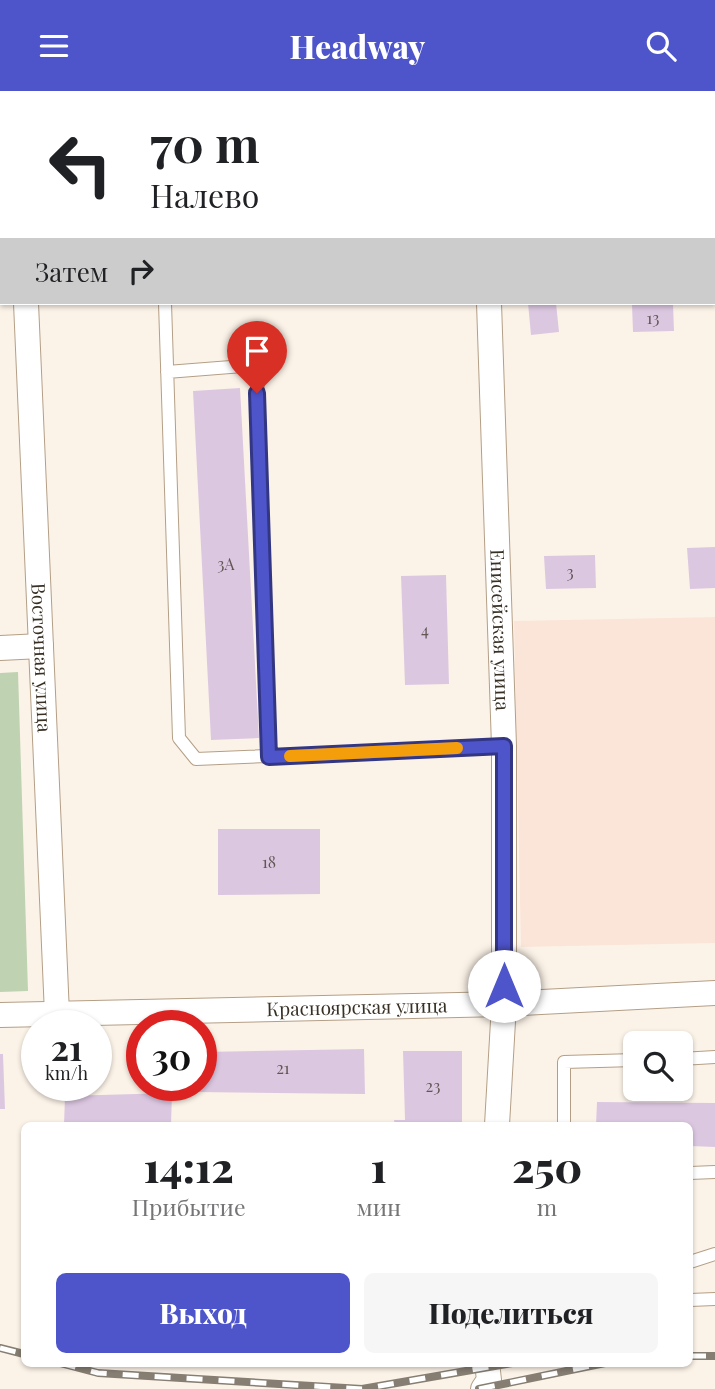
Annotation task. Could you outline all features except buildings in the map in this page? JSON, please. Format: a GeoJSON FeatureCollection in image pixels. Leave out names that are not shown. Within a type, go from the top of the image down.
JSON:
{"type":"FeatureCollection","features":[{"type":"Feature","properties":{"kind":"street","name":"Восточная улица"},"geometry":{"type":"LineString","coordinates":[[26,305],[57,1010]]}},
{"type":"Feature","properties":{"kind":"street","name":"Енисейская улица"},"geometry":{"type":"LineString","coordinates":[[489,305],[504,746],[504,1004],[497,1122]]}},
{"type":"Feature","properties":{"kind":"street"},"geometry":{"type":"LineString","coordinates":[[0,647],[41,646]]}},
{"type":"Feature","properties":{"kind":"street","name":"Красноярская улица"},"geometry":{"type":"LineString","coordinates":[[112,1013],[504,1004],[715,993]]}},
{"type":"Feature","properties":{"kind":"street","name":"Красноярская улица"},"geometry":{"type":"LineString","coordinates":[[0,1015],[21,1015]]}},
{"type":"Feature","properties":{"kind":"lane"},"geometry":{"type":"LineString","coordinates":[[165,305],[179,738],[196,759],[504,746]]}},
{"type":"Feature","properties":{"kind":"lane"},"geometry":{"type":"LineString","coordinates":[[167,372],[257,365],[269,757]]}},
{"type":"Feature","properties":{"kind":"lane"},"geometry":{"type":"LineString","coordinates":[[693,1058],[715,1057]]}},
{"type":"Feature","properties":{"kind":"lane"},"geometry":{"type":"LineString","coordinates":[[564,1122],[564,1062],[623,1060]]}},
{"type":"Feature","properties":{"kind":"lane"},"geometry":{"type":"LineString","coordinates":[[693,1173],[715,1173]]}},
{"type":"Feature","properties":{"kind":"lane"},"geometry":{"type":"LineString","coordinates":[[693,1261],[715,1254]]}},
{"type":"Feature","properties":{"kind":"lane"},"geometry":{"type":"LineString","coordinates":[[693,1300],[715,1299]]}},
{"type":"Feature","properties":{"kind":"shaded area"},"geometry":{"type":"Polygon","coordinates":[[[715,617],[715,943],[521,947],[514,621],[715,617]]]}},
{"type":"Feature","properties":{"kind":"green space"},"geometry":{"type":"Polygon","coordinates":[[[18,672],[28,991],[0,992],[0,673],[18,672]]]}},
{"type":"Feature","properties":{"kind":"railway"},"geometry":{"type":"LineString","coordinates":[[0,1348],[21,1353]]}},
{"type":"Feature","properties":{"kind":"railway"},"geometry":{"type":"LineString","coordinates":[[693,1356],[715,1356]]}},
{"type":"Feature","properties":{"kind":"railway"},"geometry":{"type":"LineString","coordinates":[[75,1367],[98,1373],[362,1389],[489,1367]]}},
{"type":"Feature","properties":{"kind":"railway"},"geometry":{"type":"LineString","coordinates":[[479,1389],[586,1367]]}},
{"type":"Feature","properties":{"kind":"slow traffic"},"geometry":{"type":"LineString","coordinates":[[290,756],[457,748]]}},
{"type":"Feature","properties":{"kind":"route"},"geometry":{"type":"LineString","coordinates":[[257,393],[269,757],[504,746],[504,986]]}}]}
